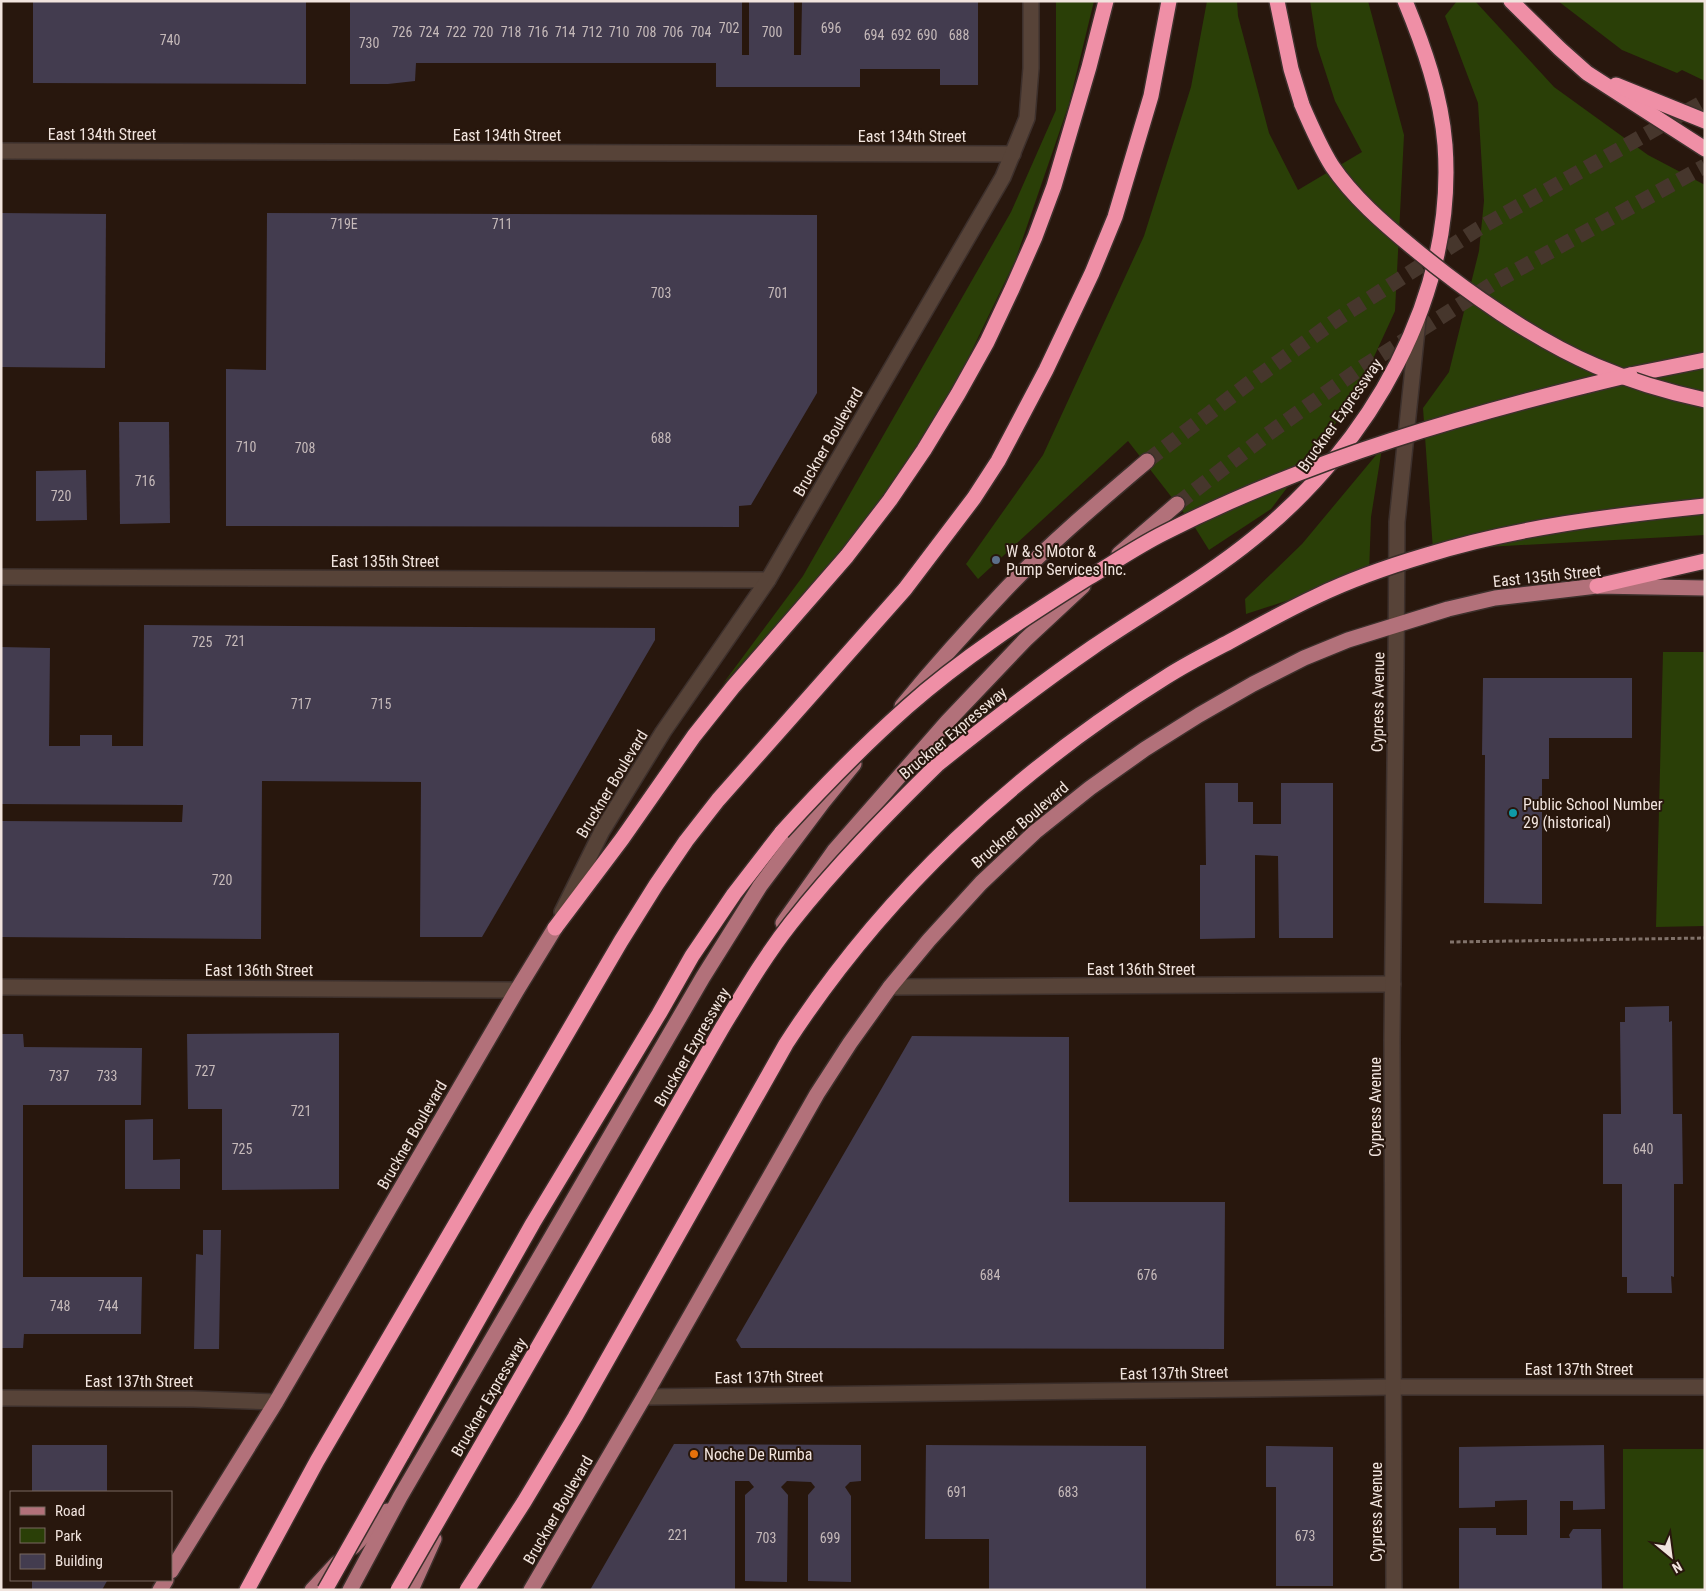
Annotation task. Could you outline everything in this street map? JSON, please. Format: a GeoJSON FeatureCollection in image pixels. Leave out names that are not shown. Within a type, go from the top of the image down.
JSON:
{"type":"FeatureCollection","features":[{"type":"Feature","properties":{"kind":"highway"},"geometry":{"type":"LineString","coordinates":[[554,928],[732,687],[847,556],[890,500],[924,450],[958,394],[987,342],[1035,237],[1054,186],[1106,1]]}},
{"type":"Feature","properties":{"kind":"highway"},"geometry":{"type":"LineString","coordinates":[[247,1590],[322,1452],[621,941],[656,885],[686,841],[718,800],[905,589],[942,543],[998,461],[1042,379],[1092,273],[1115,217],[1151,96],[1169,1]]}},
{"type":"Feature","properties":{"kind":"highway"},"geometry":{"type":"LineString","coordinates":[[1277,1],[1291,69],[1302,105],[1316,138],[1328,160],[1354,192],[1396,234],[1466,289],[1530,330],[1595,366],[1637,382],[1705,400]]}},
{"type":"Feature","properties":{"kind":"highway","name":"Bruckner Expressway"},"geometry":{"type":"LineString","coordinates":[[398,1590],[722,1028],[759,968],[821,885],[856,846],[938,764],[1040,684],[1255,538],[1321,476],[1376,400],[1398,363],[1418,319],[1435,262],[1442,226],[1446,174],[1445,144],[1433,81],[1420,39],[1405,1]]}},
{"type":"Feature","properties":{"kind":"highway"},"geometry":{"type":"LineString","coordinates":[[1511,1],[1554,44],[1587,73],[1674,131],[1705,149]]}},
{"type":"Feature","properties":{"kind":"highway"},"geometry":{"type":"LineString","coordinates":[[1587,73],[1705,121]]}},
{"type":"Feature","properties":{"kind":"highway"},"geometry":{"type":"LineString","coordinates":[[325,1590],[533,1223],[692,956],[734,894],[782,832],[817,793],[908,706],[1003,634],[1057,598],[1162,533],[1226,504],[1297,474],[1451,421],[1540,396],[1705,360]]}},
{"type":"Feature","properties":{"kind":"highway"},"geometry":{"type":"LineString","coordinates":[[467,1590],[524,1502],[575,1417],[781,1053],[812,1004],[842,963],[882,916],[929,865],[1008,791],[1066,746],[1167,676],[1320,594],[1427,555],[1530,529],[1587,519],[1705,506]]}},
{"type":"Feature","properties":{"kind":"highway"},"geometry":{"type":"LineString","coordinates":[[1597,586],[1705,561]]}},
{"type":"Feature","properties":{"kind":"main road"},"geometry":{"type":"LineString","coordinates":[[350,1590],[400,1497],[703,977],[760,886],[823,802],[931,671],[1007,588],[1075,523],[1147,461]]}},
{"type":"Feature","properties":{"kind":"main road"},"geometry":{"type":"LineString","coordinates":[[412,1590],[431,1545],[576,1276],[717,1027],[780,928],[834,851],[947,722],[1025,640],[1094,575],[1177,504]]}},
{"type":"Feature","properties":{"kind":"main road","name":"East 135th Street"},"geometry":{"type":"LineString","coordinates":[[1397,624],[1495,598],[1597,586],[1705,588]]}},
{"type":"Feature","properties":{"kind":"main road","name":"Bruckner Boulevard"},"geometry":{"type":"LineString","coordinates":[[531,1590],[817,1094],[850,1042],[929,940],[981,883],[1035,832],[1090,788],[1146,749],[1199,715],[1304,658],[1397,624]]}},
{"type":"Feature","properties":{"kind":"main road","name":"Bruckner Boulevard"},"geometry":{"type":"LineString","coordinates":[[172,1569],[276,1402],[554,928]]}},
{"type":"Feature","properties":{"kind":"main road"},"geometry":{"type":"LineString","coordinates":[[312,1590],[400,1497]]}},
{"type":"Feature","properties":{"kind":"street","name":"Bruckner Boulevard"},"geometry":{"type":"LineString","coordinates":[[554,928],[602,831],[663,732],[768,580],[1003,177],[1027,118],[1031,68],[1031,1]]}},
{"type":"Feature","properties":{"kind":"street","name":"East 134th Street"},"geometry":{"type":"LineString","coordinates":[[1,151],[1013,154]]}},
{"type":"Feature","properties":{"kind":"street","name":"Cypress Avenue"},"geometry":{"type":"LineString","coordinates":[[1394,1590],[1392,1040],[1397,522],[1418,319]]}},
{"type":"Feature","properties":{"kind":"street","name":"East 135th Street"},"geometry":{"type":"LineString","coordinates":[[1,577],[768,580]]}},
{"type":"Feature","properties":{"kind":"street","name":"East 136th Street"},"geometry":{"type":"LineString","coordinates":[[890,988],[1393,984]]}},
{"type":"Feature","properties":{"kind":"street","name":"East 136th Street"},"geometry":{"type":"LineString","coordinates":[[1,986],[517,990]]}},
{"type":"Feature","properties":{"kind":"street","name":"East 137th Street"},"geometry":{"type":"LineString","coordinates":[[644,1397],[1394,1387],[1705,1387]]}},
{"type":"Feature","properties":{"kind":"street","name":"East 137th Street"},"geometry":{"type":"LineString","coordinates":[[1,1398],[193,1399],[276,1402]]}},
{"type":"Feature","properties":{"kind":"path"},"geometry":{"type":"LineString","coordinates":[[1450,942],[1705,938]]}},
{"type":"Feature","properties":{"kind":"green space"},"geometry":{"type":"Polygon","coordinates":[[[1056,1],[1094,1],[1069,104],[1015,261],[946,404],[880,500],[825,572],[722,685],[803,576],[1011,212],[1056,110],[1056,1]]]}},
{"type":"Feature","properties":{"kind":"green space"},"geometry":{"type":"Polygon","coordinates":[[[1207,1],[1237,1],[1238,16],[1269,133],[1298,190],[1362,152],[1335,101],[1317,46],[1310,1],[1368,1],[1404,135],[1395,311],[1356,396],[1271,509],[1209,550],[1194,526],[1128,441],[978,579],[966,564],[1043,455],[1144,236],[1191,87],[1207,1]]]}},
{"type":"Feature","properties":{"kind":"green space"},"geometry":{"type":"Polygon","coordinates":[[[1457,1],[1475,1],[1554,87],[1648,155],[1705,185],[1705,535],[1433,550],[1423,408],[1449,372],[1479,251],[1484,201],[1478,103],[1445,16],[1457,1]]]}},
{"type":"Feature","properties":{"kind":"green space"},"geometry":{"type":"Polygon","coordinates":[[[1558,1],[1705,1],[1705,81],[1682,70],[1677,73],[1622,50],[1558,1]]]}},
{"type":"Feature","properties":{"kind":"green space"},"geometry":{"type":"Polygon","coordinates":[[[1382,448],[1371,517],[1369,574],[1246,614],[1245,599],[1302,544],[1382,448]]]}},
{"type":"Feature","properties":{"kind":"green space"},"geometry":{"type":"Polygon","coordinates":[[[1663,652],[1705,652],[1705,926],[1656,927],[1663,652]]]}},
{"type":"Feature","properties":{"kind":"green space"},"geometry":{"type":"Polygon","coordinates":[[[1623,1449],[1705,1449],[1705,1590],[1623,1590],[1623,1449]]]}},
{"type":"Feature","properties":{"kind":"building"},"geometry":{"type":"Polygon","coordinates":[[[33,1],[306,1],[306,84],[33,83],[33,1]]]}},
{"type":"Feature","properties":{"kind":"building"},"geometry":{"type":"Polygon","coordinates":[[[350,1],[742,1],[742,55],[749,55],[749,1],[794,1],[794,55],[801,55],[802,1],[978,1],[978,85],[940,85],[940,69],[860,69],[860,87],[716,87],[716,63],[416,63],[415,81],[388,84],[350,84],[350,1]]]}},
{"type":"Feature","properties":{"kind":"building"},"geometry":{"type":"Polygon","coordinates":[[[1,213],[106,214],[105,368],[1,367],[1,213]]]}},
{"type":"Feature","properties":{"kind":"building"},"geometry":{"type":"Polygon","coordinates":[[[267,213],[817,215],[817,393],[751,505],[739,506],[739,527],[226,526],[226,369],[266,370],[267,213]]]}},
{"type":"Feature","properties":{"kind":"building"},"geometry":{"type":"Polygon","coordinates":[[[119,422],[169,422],[170,523],[120,524],[119,422]]]}},
{"type":"Feature","properties":{"kind":"building"},"geometry":{"type":"Polygon","coordinates":[[[86,470],[87,520],[36,521],[36,471],[86,470]]]}},
{"type":"Feature","properties":{"kind":"building"},"geometry":{"type":"Polygon","coordinates":[[[144,625],[655,628],[655,640],[482,937],[420,937],[421,782],[262,781],[261,939],[1,937],[1,821],[182,822],[183,805],[1,804],[1,647],[50,648],[49,746],[80,746],[80,735],[112,735],[112,746],[143,746],[144,625]]]}},
{"type":"Feature","properties":{"kind":"building","name":"Public School Number 29 (historical)"},"geometry":{"type":"Polygon","coordinates":[[[1483,678],[1632,678],[1632,738],[1549,738],[1549,779],[1542,779],[1542,904],[1484,903],[1485,755],[1482,755],[1483,678]]]}},
{"type":"Feature","properties":{"kind":"building"},"geometry":{"type":"Polygon","coordinates":[[[1205,783],[1238,783],[1238,802],[1253,802],[1253,824],[1281,824],[1281,783],[1333,783],[1333,938],[1279,938],[1278,856],[1255,855],[1255,938],[1200,939],[1200,865],[1206,865],[1205,783]]]}},
{"type":"Feature","properties":{"kind":"building"},"geometry":{"type":"Polygon","coordinates":[[[1669,1006],[1669,1022],[1672,1021],[1673,1114],[1682,1114],[1683,1184],[1674,1184],[1674,1277],[1671,1276],[1672,1293],[1627,1293],[1627,1277],[1622,1277],[1622,1184],[1603,1184],[1603,1114],[1621,1114],[1620,1022],[1625,1022],[1625,1007],[1669,1006]]]}},
{"type":"Feature","properties":{"kind":"building"},"geometry":{"type":"Polygon","coordinates":[[[339,1033],[339,1189],[222,1190],[222,1109],[188,1109],[187,1034],[339,1033]]]}},
{"type":"Feature","properties":{"kind":"building"},"geometry":{"type":"Polygon","coordinates":[[[1,1034],[23,1034],[24,1047],[142,1048],[141,1105],[23,1105],[23,1277],[142,1277],[141,1334],[24,1334],[23,1348],[1,1348],[1,1034]]]}},
{"type":"Feature","properties":{"kind":"building"},"geometry":{"type":"Polygon","coordinates":[[[912,1036],[1069,1037],[1069,1202],[1225,1202],[1224,1349],[741,1348],[736,1340],[912,1036]]]}},
{"type":"Feature","properties":{"kind":"building"},"geometry":{"type":"Polygon","coordinates":[[[153,1119],[153,1160],[180,1159],[180,1189],[125,1189],[125,1120],[153,1119]]]}},
{"type":"Feature","properties":{"kind":"building"},"geometry":{"type":"Polygon","coordinates":[[[203,1230],[221,1230],[219,1349],[194,1349],[196,1254],[203,1255],[203,1230]]]}},
{"type":"Feature","properties":{"kind":"building"},"geometry":{"type":"Polygon","coordinates":[[[674,1444],[861,1445],[861,1481],[850,1482],[845,1487],[851,1496],[851,1582],[808,1581],[808,1495],[815,1487],[811,1482],[787,1481],[781,1487],[788,1495],[787,1582],[745,1581],[745,1495],[754,1487],[749,1481],[735,1481],[735,1590],[590,1590],[674,1444]]]}},
{"type":"Feature","properties":{"kind":"building"},"geometry":{"type":"Polygon","coordinates":[[[32,1445],[107,1445],[107,1491],[32,1491],[32,1445]]]}},
{"type":"Feature","properties":{"kind":"building"},"geometry":{"type":"Polygon","coordinates":[[[926,1445],[1146,1446],[1146,1590],[989,1590],[989,1539],[925,1539],[926,1445]]]}},
{"type":"Feature","properties":{"kind":"building"},"geometry":{"type":"Polygon","coordinates":[[[1604,1445],[1605,1509],[1573,1510],[1573,1501],[1560,1501],[1560,1538],[1570,1538],[1569,1535],[1573,1529],[1601,1529],[1602,1590],[1459,1590],[1459,1528],[1496,1528],[1496,1535],[1527,1535],[1527,1500],[1495,1501],[1495,1507],[1459,1508],[1459,1447],[1604,1445]]]}},
{"type":"Feature","properties":{"kind":"building"},"geometry":{"type":"Polygon","coordinates":[[[1266,1446],[1333,1447],[1333,1586],[1276,1586],[1276,1487],[1266,1487],[1266,1446]]]}},
{"type":"Feature","properties":{"kind":"building"},"geometry":{"type":"Polygon","coordinates":[[[32,1581],[107,1581],[102,1590],[32,1590],[32,1581]]]}},
{"type":"Feature","properties":{"kind":"tunnel"},"geometry":{"type":"LineString","coordinates":[[1147,461],[1249,383],[1339,318],[1478,229],[1705,101]]}},
{"type":"Feature","properties":{"kind":"tunnel"},"geometry":{"type":"LineString","coordinates":[[1177,504],[1268,434],[1358,370],[1497,281],[1705,166]]}},
{"type":"Feature","properties":{"kind":"place","name":"W & S Motor & Pump Services Inc."},"geometry":{"type":"Point","coordinates":[996,560]}},
{"type":"Feature","properties":{"kind":"place","name":"Public School Number 29 (historical)"},"geometry":{"type":"Point","coordinates":[1513,813]}},
{"type":"Feature","properties":{"kind":"place","name":"Noche De Rumba"},"geometry":{"type":"Point","coordinates":[694,1454]}}]}
